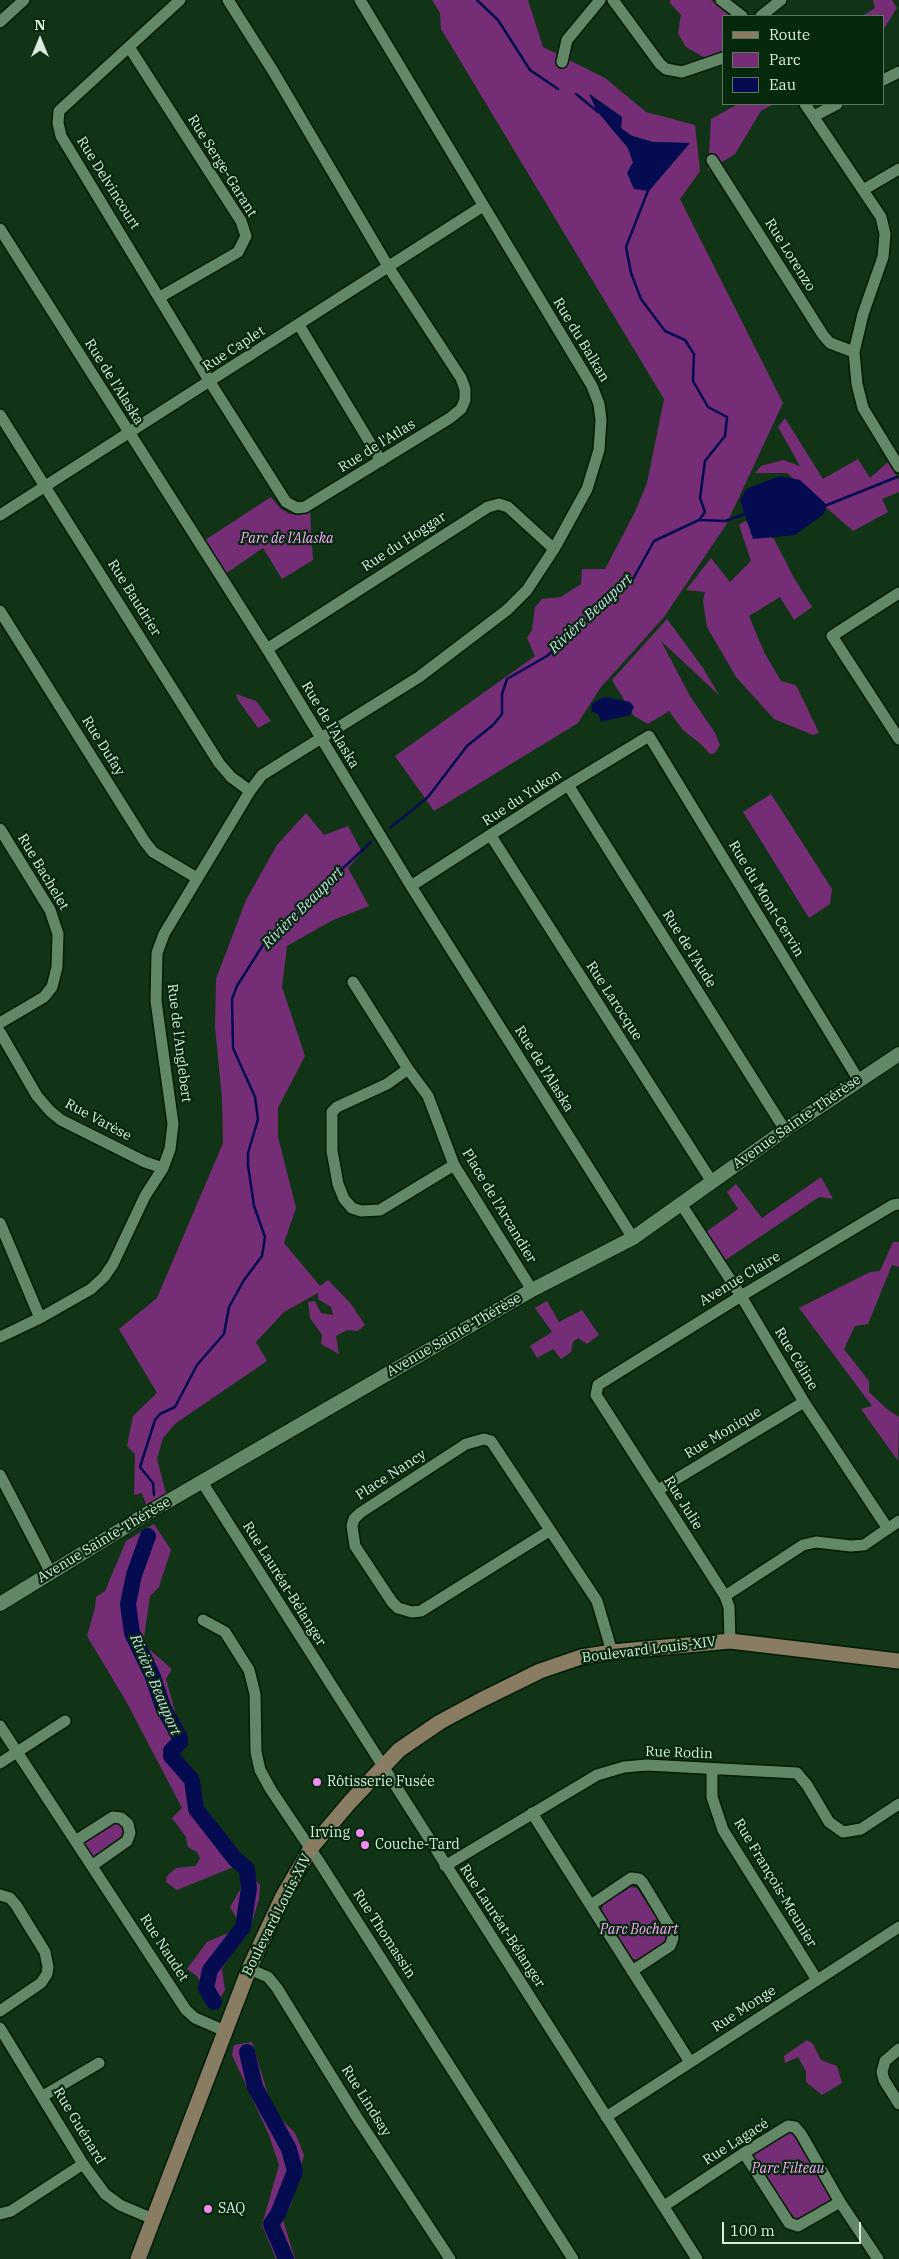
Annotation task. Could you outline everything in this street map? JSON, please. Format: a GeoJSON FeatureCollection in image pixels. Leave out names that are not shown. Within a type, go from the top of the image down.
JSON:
{"type":"FeatureCollection","features":[{"type":"Feature","properties":{"kind":"main road","name":"Boulevard Louis-XIV"},"geometry":{"type":"LineString","coordinates":[[138,2259],[249,1969],[283,1896],[311,1848],[350,1802],[399,1750],[440,1722],[481,1700],[540,1671],[581,1657],[612,1652],[730,1641],[899,1661]]}},
{"type":"Feature","properties":{"kind":"street"},"geometry":{"type":"LineString","coordinates":[[0,22],[24,0]]}},
{"type":"Feature","properties":{"kind":"street","name":"Rue Delvincourt"},"geometry":{"type":"LineString","coordinates":[[180,0],[59,111],[58,123],[61,136],[210,382]]}},
{"type":"Feature","properties":{"kind":"street"},"geometry":{"type":"LineString","coordinates":[[228,0],[273,71],[389,268]]}},
{"type":"Feature","properties":{"kind":"street","name":"Rue du Balkan"},"geometry":{"type":"LineString","coordinates":[[321,739],[419,677],[507,610],[527,590],[554,549],[587,489],[600,450],[602,420],[600,404],[592,386],[360,0]]}},
{"type":"Feature","properties":{"kind":"street"},"geometry":{"type":"LineString","coordinates":[[562,62],[566,40],[600,0]]}},
{"type":"Feature","properties":{"kind":"street"},"geometry":{"type":"LineString","coordinates":[[613,0],[660,64],[666,69],[673,72],[682,72],[722,58]]}},
{"type":"Feature","properties":{"kind":"street"},"geometry":{"type":"LineString","coordinates":[[721,0],[741,15]]}},
{"type":"Feature","properties":{"kind":"street"},"geometry":{"type":"LineString","coordinates":[[762,15],[781,0]]}},
{"type":"Feature","properties":{"kind":"street","name":"Rue Serge-Garant"},"geometry":{"type":"LineString","coordinates":[[129,47],[241,221],[246,236],[238,252],[160,297]]}},
{"type":"Feature","properties":{"kind":"street"},"geometry":{"type":"LineString","coordinates":[[884,80],[899,72]]}},
{"type":"Feature","properties":{"kind":"street"},"geometry":{"type":"LineString","coordinates":[[807,105],[881,217],[885,234],[883,257],[863,314],[854,352],[857,384],[863,408],[899,467]]}},
{"type":"Feature","properties":{"kind":"street"},"geometry":{"type":"LineString","coordinates":[[814,116],[835,105]]}},
{"type":"Feature","properties":{"kind":"street","name":"Rue Lorenzo"},"geometry":{"type":"LineString","coordinates":[[712,160],[824,335],[836,346],[854,352]]}},
{"type":"Feature","properties":{"kind":"street"},"geometry":{"type":"LineString","coordinates":[[863,190],[899,169]]}},
{"type":"Feature","properties":{"kind":"street","name":"Rue Caplet"},"geometry":{"type":"LineString","coordinates":[[0,515],[389,268],[483,206]]}},
{"type":"Feature","properties":{"kind":"street","name":"Rue de l'Alaska"},"geometry":{"type":"LineString","coordinates":[[0,229],[267,649],[411,886],[633,1238]]}},
{"type":"Feature","properties":{"kind":"street","name":"Rue de l'Atlas"},"geometry":{"type":"LineString","coordinates":[[210,382],[286,502],[297,508],[305,508],[316,502],[450,418],[461,409],[465,400],[465,390],[461,378],[389,268]]}},
{"type":"Feature","properties":{"kind":"street"},"geometry":{"type":"LineString","coordinates":[[299,325],[381,461]]}},
{"type":"Feature","properties":{"kind":"street","name":"Rue Baudrier"},"geometry":{"type":"LineString","coordinates":[[0,416],[46,486],[219,763],[231,777],[250,791]]}},
{"type":"Feature","properties":{"kind":"street","name":"Rue du Hoggar"},"geometry":{"type":"LineString","coordinates":[[267,649],[488,507],[498,504],[508,507],[554,549]]}},
{"type":"Feature","properties":{"kind":"street"},"geometry":{"type":"LineString","coordinates":[[899,594],[832,636],[899,739]]}},
{"type":"Feature","properties":{"kind":"street","name":"Rue Dufay"},"geometry":{"type":"LineString","coordinates":[[0,611],[5,630],[145,842],[153,852],[198,878]]}},
{"type":"Feature","properties":{"kind":"street","name":"Rue du Yukon"},"geometry":{"type":"LineString","coordinates":[[411,886],[568,785],[649,736]]}},
{"type":"Feature","properties":{"kind":"street","name":"Rue du Mont-Cervin"},"geometry":{"type":"LineString","coordinates":[[649,736],[858,1078]]}},
{"type":"Feature","properties":{"kind":"street","name":"Rue de l'Anglebert"},"geometry":{"type":"LineString","coordinates":[[0,1337],[40,1318],[91,1289],[104,1277],[112,1264],[145,1196],[163,1168],[170,1149],[173,1124],[156,1001],[155,974],[157,953],[164,934],[250,791],[262,775],[321,739]]}},
{"type":"Feature","properties":{"kind":"street","name":"Rue de l'Aude"},"geometry":{"type":"LineString","coordinates":[[568,785],[785,1130]]}},
{"type":"Feature","properties":{"kind":"street","name":"Rue Bachelet"},"geometry":{"type":"LineString","coordinates":[[0,830],[50,910],[58,934],[57,967],[52,987],[44,997],[0,1024]]}},
{"type":"Feature","properties":{"kind":"street","name":"Rue Larocque"},"geometry":{"type":"LineString","coordinates":[[490,836],[712,1182]]}},
{"type":"Feature","properties":{"kind":"street","name":"Place de l'Arcandier"},"geometry":{"type":"LineString","coordinates":[[353,982],[408,1069],[428,1096],[454,1165],[532,1290]]}},
{"type":"Feature","properties":{"kind":"street","name":"Rue Varèse"},"geometry":{"type":"LineString","coordinates":[[0,1032],[37,1096],[55,1115],[145,1162],[163,1168]]}},
{"type":"Feature","properties":{"kind":"street","name":"Avenue Sainte-Thérèse"},"geometry":{"type":"LineString","coordinates":[[0,1604],[50,1571],[532,1290],[633,1238],[858,1078],[899,1054]]}},
{"type":"Feature","properties":{"kind":"street"},"geometry":{"type":"LineString","coordinates":[[408,1069],[387,1084],[337,1107],[332,1112],[332,1151],[338,1184],[344,1199],[352,1208],[361,1211],[380,1210],[454,1165]]}},
{"type":"Feature","properties":{"kind":"street","name":"Rue Céline"},"geometry":{"type":"LineString","coordinates":[[681,1204],[741,1296],[804,1402],[888,1529]]}},
{"type":"Feature","properties":{"kind":"street","name":"Avenue Claire"},"geometry":{"type":"LineString","coordinates":[[598,1386],[741,1296],[893,1205],[899,1204]]}},
{"type":"Feature","properties":{"kind":"street"},"geometry":{"type":"LineString","coordinates":[[0,1223],[40,1318]]}},
{"type":"Feature","properties":{"kind":"street","name":"Rue Julie"},"geometry":{"type":"LineString","coordinates":[[598,1386],[596,1395],[725,1596],[729,1607],[730,1641]]}},
{"type":"Feature","properties":{"kind":"street","name":"Rue Monique"},"geometry":{"type":"LineString","coordinates":[[658,1490],[804,1402]]}},
{"type":"Feature","properties":{"kind":"street","name":"Place Nancy"},"geometry":{"type":"LineString","coordinates":[[549,1532],[421,1611],[412,1612],[398,1608],[392,1602],[355,1546],[352,1526],[354,1519],[360,1513],[466,1444],[484,1439],[491,1441],[549,1532],[597,1601],[612,1652]]}},
{"type":"Feature","properties":{"kind":"street"},"geometry":{"type":"LineString","coordinates":[[0,1475],[50,1571]]}},
{"type":"Feature","properties":{"kind":"street","name":"Rue Lauréat-Bélanger"},"geometry":{"type":"LineString","coordinates":[[202,1482],[697,2259]]}},
{"type":"Feature","properties":{"kind":"street"},"geometry":{"type":"LineString","coordinates":[[725,1596],[803,1545],[827,1542],[851,1546],[864,1545],[874,1540],[899,1521]]}},
{"type":"Feature","properties":{"kind":"street","name":"Rue Thomassin"},"geometry":{"type":"LineString","coordinates":[[203,1620],[225,1632],[249,1670],[255,1694],[256,1752],[260,1770],[574,2259]]}},
{"type":"Feature","properties":{"kind":"street"},"geometry":{"type":"LineString","coordinates":[[0,1763],[65,1721]]}},
{"type":"Feature","properties":{"kind":"street","name":"Rue Naudet"},"geometry":{"type":"LineString","coordinates":[[0,1726],[77,1840],[186,2010],[195,2018],[225,2031]]}},
{"type":"Feature","properties":{"kind":"street","name":"Rue Rodin"},"geometry":{"type":"LineString","coordinates":[[445,1866],[597,1776],[624,1767],[647,1765],[797,1773],[807,1785],[829,1822],[843,1832],[861,1829],[899,1804]]}},
{"type":"Feature","properties":{"kind":"street","name":"Rue François-Meunier"},"geometry":{"type":"LineString","coordinates":[[712,1769],[712,1797],[723,1830],[817,1980]]}},
{"type":"Feature","properties":{"kind":"street"},"geometry":{"type":"LineString","coordinates":[[532,1813],[690,2062]]}},
{"type":"Feature","properties":{"kind":"street"},"geometry":{"type":"LineString","coordinates":[[77,1840],[113,1817],[122,1818],[128,1824],[130,1833],[127,1841],[93,1865]]}},
{"type":"Feature","properties":{"kind":"street"},"geometry":{"type":"LineString","coordinates":[[591,1905],[631,1878],[639,1879],[643,1883],[672,1931],[673,1938],[670,1946],[632,1971]]}},
{"type":"Feature","properties":{"kind":"street"},"geometry":{"type":"LineString","coordinates":[[0,1895],[10,1898],[16,1905],[44,1952],[48,1966],[41,1983],[0,2011]]}},
{"type":"Feature","properties":{"kind":"street","name":"Rue Monge"},"geometry":{"type":"LineString","coordinates":[[606,2117],[899,1927]]}},
{"type":"Feature","properties":{"kind":"street","name":"Rue Lindsay"},"geometry":{"type":"LineString","coordinates":[[249,1969],[268,1977],[277,1988],[356,2116],[450,2259]]}},
{"type":"Feature","properties":{"kind":"street","name":"Rue Guénard"},"geometry":{"type":"LineString","coordinates":[[0,2028],[83,2164],[105,2194],[120,2205],[153,2219]]}},
{"type":"Feature","properties":{"kind":"street"},"geometry":{"type":"LineString","coordinates":[[899,2049],[885,2061],[882,2072],[884,2080],[899,2104]]}},
{"type":"Feature","properties":{"kind":"street"},"geometry":{"type":"LineString","coordinates":[[43,2096],[99,2063]]}},
{"type":"Feature","properties":{"kind":"street","name":"Rue Lagacé"},"geometry":{"type":"LineString","coordinates":[[664,2206],[744,2152],[788,2126],[795,2127],[802,2134],[840,2202],[878,2259]]}},
{"type":"Feature","properties":{"kind":"street"},"geometry":{"type":"LineString","coordinates":[[744,2152],[789,2223],[798,2226],[840,2202]]}},
{"type":"Feature","properties":{"kind":"street"},"geometry":{"type":"LineString","coordinates":[[0,2214],[10,2211],[83,2164]]}},
{"type":"Feature","properties":{"kind":"green space"},"geometry":{"type":"Polygon","coordinates":[[[432,0],[528,0],[543,47],[605,78],[646,112],[695,125],[700,171],[680,199],[783,403],[726,525],[664,617],[601,687],[578,723],[434,811],[395,756],[535,656],[527,638],[532,630],[535,607],[542,599],[561,597],[581,584],[582,569],[605,569],[635,512],[647,483],[664,399],[441,29],[440,13],[432,0]],[[590,94],[597,111],[628,148],[633,162],[689,143],[653,142],[632,136],[621,128],[622,117],[590,94]]]}},
{"type":"Feature","properties":{"kind":"green space"},"geometry":{"type":"Polygon","coordinates":[[[670,0],[711,0],[729,15],[722,15],[722,50],[705,58],[686,47],[678,33],[681,15],[670,3],[670,0]]]}},
{"type":"Feature","properties":{"kind":"green space"},"geometry":{"type":"Polygon","coordinates":[[[873,0],[892,0],[897,8],[884,28],[884,15],[864,15],[875,8],[873,0]]]}},
{"type":"Feature","properties":{"kind":"green space"},"geometry":{"type":"Polygon","coordinates":[[[736,105],[772,105],[761,111],[735,154],[708,171],[711,119],[736,105]]]}},
{"type":"Feature","properties":{"kind":"green space"},"geometry":{"type":"Polygon","coordinates":[[[785,418],[823,479],[858,459],[870,478],[888,462],[899,480],[899,492],[882,499],[888,512],[853,531],[787,473],[755,473],[761,466],[783,460],[800,466],[778,427],[785,418]]]}},
{"type":"Feature","properties":{"kind":"green space","name":"Parc de l'Alaska"},"geometry":{"type":"Polygon","coordinates":[[[271,497],[280,508],[290,514],[310,512],[313,560],[282,579],[263,548],[225,574],[205,540],[271,497]]]}},
{"type":"Feature","properties":{"kind":"green space"},"geometry":{"type":"Polygon","coordinates":[[[745,521],[774,539],[794,578],[812,607],[794,620],[780,597],[749,616],[764,652],[781,681],[796,685],[819,733],[813,735],[774,719],[736,677],[707,627],[703,601],[705,592],[686,590],[711,558],[730,582],[751,561],[739,525],[745,521]]]}},
{"type":"Feature","properties":{"kind":"green space"},"geometry":{"type":"Polygon","coordinates":[[[667,619],[703,668],[719,695],[661,641],[690,696],[715,733],[720,745],[715,753],[710,754],[683,730],[669,711],[648,724],[634,716],[612,680],[667,619]]]}},
{"type":"Feature","properties":{"kind":"green space"},"geometry":{"type":"Polygon","coordinates":[[[236,694],[256,701],[271,721],[258,728],[238,700],[236,694]]]}},
{"type":"Feature","properties":{"kind":"green space"},"geometry":{"type":"Polygon","coordinates":[[[771,794],[832,889],[830,904],[809,918],[743,812],[771,794]]]}},
{"type":"Feature","properties":{"kind":"green space"},"geometry":{"type":"Polygon","coordinates":[[[306,813],[324,835],[348,826],[362,852],[348,868],[369,906],[331,921],[287,946],[282,987],[305,1056],[278,1108],[278,1137],[296,1208],[284,1243],[320,1286],[328,1280],[351,1304],[365,1325],[358,1331],[347,1330],[336,1336],[339,1354],[321,1344],[322,1335],[310,1318],[308,1302],[315,1301],[321,1313],[333,1315],[331,1307],[318,1299],[318,1293],[284,1312],[256,1342],[267,1361],[176,1423],[163,1438],[157,1459],[167,1497],[147,1507],[142,1493],[134,1495],[135,1454],[127,1446],[133,1416],[157,1393],[119,1329],[157,1298],[223,1143],[222,1098],[215,1027],[216,979],[246,900],[277,845],[306,813]]]}},
{"type":"Feature","properties":{"kind":"green space"},"geometry":{"type":"Polygon","coordinates":[[[821,1177],[833,1199],[819,1197],[724,1261],[706,1232],[738,1209],[727,1192],[736,1184],[762,1218],[821,1177]]]}},
{"type":"Feature","properties":{"kind":"green space"},"geometry":{"type":"Polygon","coordinates":[[[893,1242],[899,1242],[899,1267],[892,1265],[868,1324],[855,1326],[844,1349],[869,1381],[869,1392],[887,1409],[899,1417],[898,1461],[861,1409],[872,1406],[799,1308],[870,1272],[880,1271],[893,1242]]]}},
{"type":"Feature","properties":{"kind":"green space"},"geometry":{"type":"Polygon","coordinates":[[[547,1301],[559,1322],[582,1310],[599,1335],[587,1344],[578,1338],[573,1342],[571,1352],[561,1359],[553,1349],[537,1358],[530,1346],[552,1332],[535,1308],[547,1301]]]}},
{"type":"Feature","properties":{"kind":"green space"},"geometry":{"type":"Polygon","coordinates":[[[154,1524],[171,1550],[159,1587],[150,1596],[143,1644],[172,1669],[166,1679],[182,1736],[178,1760],[197,1779],[205,1812],[235,1859],[236,1866],[177,1890],[166,1882],[167,1876],[176,1868],[196,1866],[200,1858],[197,1852],[188,1847],[186,1837],[172,1818],[182,1808],[127,1703],[87,1636],[96,1597],[105,1591],[126,1541],[154,1524]]]}},
{"type":"Feature","properties":{"kind":"green space"},"geometry":{"type":"Polygon","coordinates":[[[113,1817],[130,1833],[93,1865],[77,1840],[113,1817]]]}},
{"type":"Feature","properties":{"kind":"green space"},"geometry":{"type":"Polygon","coordinates":[[[249,1874],[260,1885],[259,1899],[249,1932],[238,1921],[230,1907],[249,1874]]]}},
{"type":"Feature","properties":{"kind":"green space","name":"Parc Bochart"},"geometry":{"type":"Polygon","coordinates":[[[631,1887],[637,1888],[668,1936],[665,1942],[639,1960],[632,1959],[601,1910],[604,1903],[631,1887]]]}},
{"type":"Feature","properties":{"kind":"green space"},"geometry":{"type":"Polygon","coordinates":[[[228,1933],[239,1941],[222,1969],[225,1990],[214,2008],[205,2000],[198,1977],[187,1969],[207,1942],[228,1933]]]}},
{"type":"Feature","properties":{"kind":"green space"},"geometry":{"type":"Polygon","coordinates":[[[807,2040],[813,2044],[821,2060],[837,2066],[842,2083],[822,2095],[806,2082],[806,2071],[798,2057],[785,2063],[784,2056],[807,2040]]]}},
{"type":"Feature","properties":{"kind":"green space"},"geometry":{"type":"Polygon","coordinates":[[[252,2042],[273,2111],[295,2133],[304,2155],[291,2205],[283,2220],[295,2259],[276,2259],[262,2225],[279,2165],[269,2135],[232,2055],[234,2045],[252,2042]]]}},
{"type":"Feature","properties":{"kind":"green space","name":"Parc Filteau"},"geometry":{"type":"Polygon","coordinates":[[[795,2127],[840,2202],[798,2226],[744,2153],[795,2127]]]}},
{"type":"Feature","properties":{"kind":"water"},"geometry":{"type":"Polygon","coordinates":[[[589,94],[622,117],[621,128],[632,136],[653,142],[690,143],[649,191],[634,189],[627,173],[633,162],[628,148],[597,111],[589,94]]]}},
{"type":"Feature","properties":{"kind":"water"},"geometry":{"type":"Polygon","coordinates":[[[780,476],[800,480],[827,505],[824,514],[795,535],[753,539],[740,500],[746,489],[780,476]]]}},
{"type":"Feature","properties":{"kind":"water"},"geometry":{"type":"Polygon","coordinates":[[[606,697],[630,702],[634,707],[630,715],[601,722],[599,715],[591,711],[592,704],[606,697]]]}},
{"type":"Feature","properties":{"kind":"waterway","name":"Rivière Beauport"},"geometry":{"type":"LineString","coordinates":[[477,0],[498,20],[530,70],[558,89]]}},
{"type":"Feature","properties":{"kind":"waterway","name":"Rivière Beauport"},"geometry":{"type":"LineString","coordinates":[[576,94],[598,112]]}},
{"type":"Feature","properties":{"kind":"waterway","name":"Rivière Beauport"},"geometry":{"type":"LineString","coordinates":[[390,828],[428,797],[467,746],[493,725],[502,714],[502,694],[507,679],[547,656],[633,579],[654,541],[699,520],[705,512],[700,498],[705,461],[725,436],[727,417],[708,407],[693,381],[694,354],[685,340],[665,331],[641,299],[631,273],[626,247],[649,188]]}},
{"type":"Feature","properties":{"kind":"waterway"},"geometry":{"type":"LineString","coordinates":[[827,505],[897,477]]}},
{"type":"Feature","properties":{"kind":"waterway"},"geometry":{"type":"LineString","coordinates":[[700,520],[725,521],[745,514]]}},
{"type":"Feature","properties":{"kind":"waterway","name":"Rivière Beauport"},"geometry":{"type":"LineString","coordinates":[[154,1495],[153,1483],[140,1467],[155,1420],[160,1414],[175,1407],[197,1365],[224,1334],[229,1307],[244,1280],[262,1256],[265,1237],[254,1206],[248,1165],[248,1153],[258,1119],[255,1097],[233,1048],[232,999],[237,986],[266,940],[371,842]]}},
{"type":"Feature","properties":{"kind":"waterway","name":"Rivière Beauport"},"geometry":{"type":"LineString","coordinates":[[148,1536],[134,1575],[128,1604],[132,1633],[153,1677],[163,1707],[180,1738],[180,1742],[171,1751],[171,1756],[192,1780],[196,1809],[235,1859],[247,1869],[249,1888],[243,1927],[210,1970],[206,1988],[214,2002]]}},
{"type":"Feature","properties":{"kind":"waterway","name":"Rivière Beauport"},"geometry":{"type":"LineString","coordinates":[[247,2052],[255,2087],[289,2149],[295,2171],[278,2214],[271,2224],[286,2259]]}},
{"type":"Feature","properties":{"kind":"place","name":"Rôtisserie Fusée"},"geometry":{"type":"Point","coordinates":[317,1782]}},
{"type":"Feature","properties":{"kind":"place","name":"Irving"},"geometry":{"type":"Point","coordinates":[360,1833]}},
{"type":"Feature","properties":{"kind":"place","name":"Couche-Tard"},"geometry":{"type":"Point","coordinates":[365,1845]}},
{"type":"Feature","properties":{"kind":"place","name":"SAQ"},"geometry":{"type":"Point","coordinates":[208,2209]}}]}
